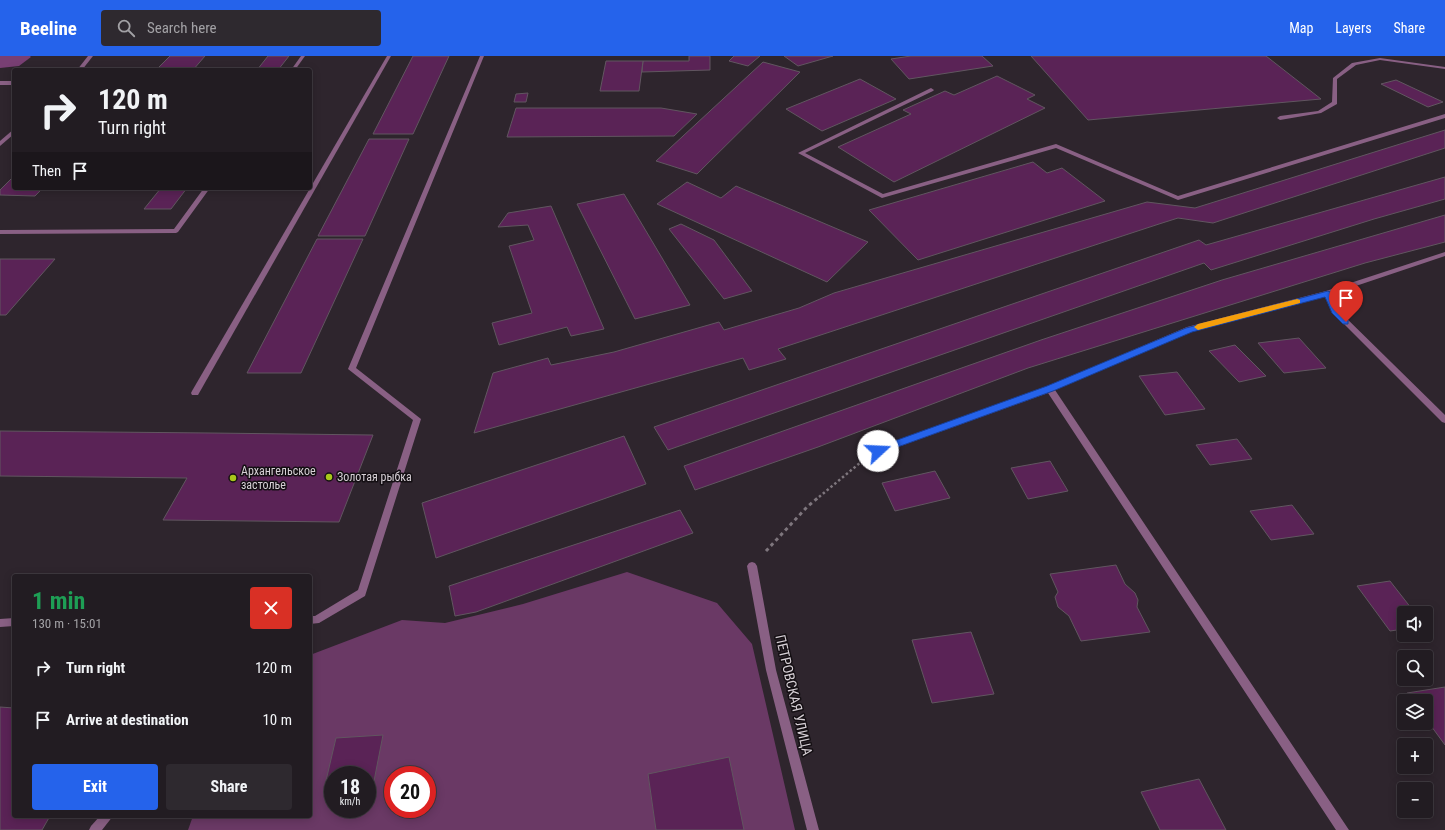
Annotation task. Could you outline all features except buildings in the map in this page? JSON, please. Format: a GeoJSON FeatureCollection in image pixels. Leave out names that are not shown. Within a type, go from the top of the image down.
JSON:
{"type":"FeatureCollection","features":[{"type":"Feature","properties":{"kind":"street"},"geometry":{"type":"LineString","coordinates":[[81,68],[91,56]]}},
{"type":"Feature","properties":{"kind":"street"},"geometry":{"type":"LineString","coordinates":[[294,68],[303,56]]}},
{"type":"Feature","properties":{"kind":"street"},"geometry":{"type":"LineString","coordinates":[[312,190],[389,56]]}},
{"type":"Feature","properties":{"kind":"street"},"geometry":{"type":"LineString","coordinates":[[312,620],[316,620],[362,593],[417,419],[352,369],[482,56]]}},
{"type":"Feature","properties":{"kind":"street"},"geometry":{"type":"LineString","coordinates":[[1280,118],[1319,112],[1335,103],[1335,79],[1354,64],[1380,60],[1445,68]]}},
{"type":"Feature","properties":{"kind":"street"},"geometry":{"type":"LineString","coordinates":[[0,83],[12,82]]}},
{"type":"Feature","properties":{"kind":"street"},"geometry":{"type":"LineString","coordinates":[[931,90],[801,153],[882,196],[1056,146],[1178,198],[1445,116]]}},
{"type":"Feature","properties":{"kind":"street"},"geometry":{"type":"LineString","coordinates":[[0,144],[12,133]]}},
{"type":"Feature","properties":{"kind":"street"},"geometry":{"type":"LineString","coordinates":[[0,232],[176,231],[206,190]]}},
{"type":"Feature","properties":{"kind":"street"},"geometry":{"type":"LineString","coordinates":[[195,393],[312,190]]}},
{"type":"Feature","properties":{"kind":"street"},"geometry":{"type":"LineString","coordinates":[[878,451],[1050,389],[1189,330],[1328,293],[1445,254]]}},
{"type":"Feature","properties":{"kind":"street"},"geometry":{"type":"LineString","coordinates":[[1328,293],[1335,311],[1445,420]]}},
{"type":"Feature","properties":{"kind":"street"},"geometry":{"type":"LineString","coordinates":[[1050,389],[1343,830]]}},
{"type":"Feature","properties":{"kind":"street","name":"ПЕТРОВСКАЯ УЛИЦА"},"geometry":{"type":"LineString","coordinates":[[752,566],[771,670],[812,830]]}},
{"type":"Feature","properties":{"kind":"street"},"geometry":{"type":"LineString","coordinates":[[0,623],[12,622]]}},
{"type":"Feature","properties":{"kind":"street"},"geometry":{"type":"LineString","coordinates":[[95,830],[105,818]]}},
{"type":"Feature","properties":{"kind":"path"},"geometry":{"type":"LineString","coordinates":[[752,566],[807,507],[857,464],[878,451]]}},
{"type":"Feature","properties":{"kind":"shaded area"},"geometry":{"type":"Polygon","coordinates":[[[0,56],[31,57],[19,66],[0,68],[0,56]]]}},
{"type":"Feature","properties":{"kind":"shaded area"},"geometry":{"type":"Polygon","coordinates":[[[627,572],[717,603],[752,644],[795,830],[188,830],[192,818],[312,818],[312,654],[402,620],[445,623],[523,604],[627,572]]]}},
{"type":"Feature","properties":{"kind":"slow traffic"},"geometry":{"type":"LineString","coordinates":[[1198,327],[1297,301]]}},
{"type":"Feature","properties":{"kind":"place","name":"Золотая рыбка"},"geometry":{"type":"Point","coordinates":[329,477]}},
{"type":"Feature","properties":{"kind":"place","name":"Архангельское застолье"},"geometry":{"type":"Point","coordinates":[233,478]}},
{"type":"Feature","properties":{"kind":"route"},"geometry":{"type":"LineString","coordinates":[[878,451],[1050,389],[1189,330],[1328,293],[1335,311],[1346,322]]}}]}
